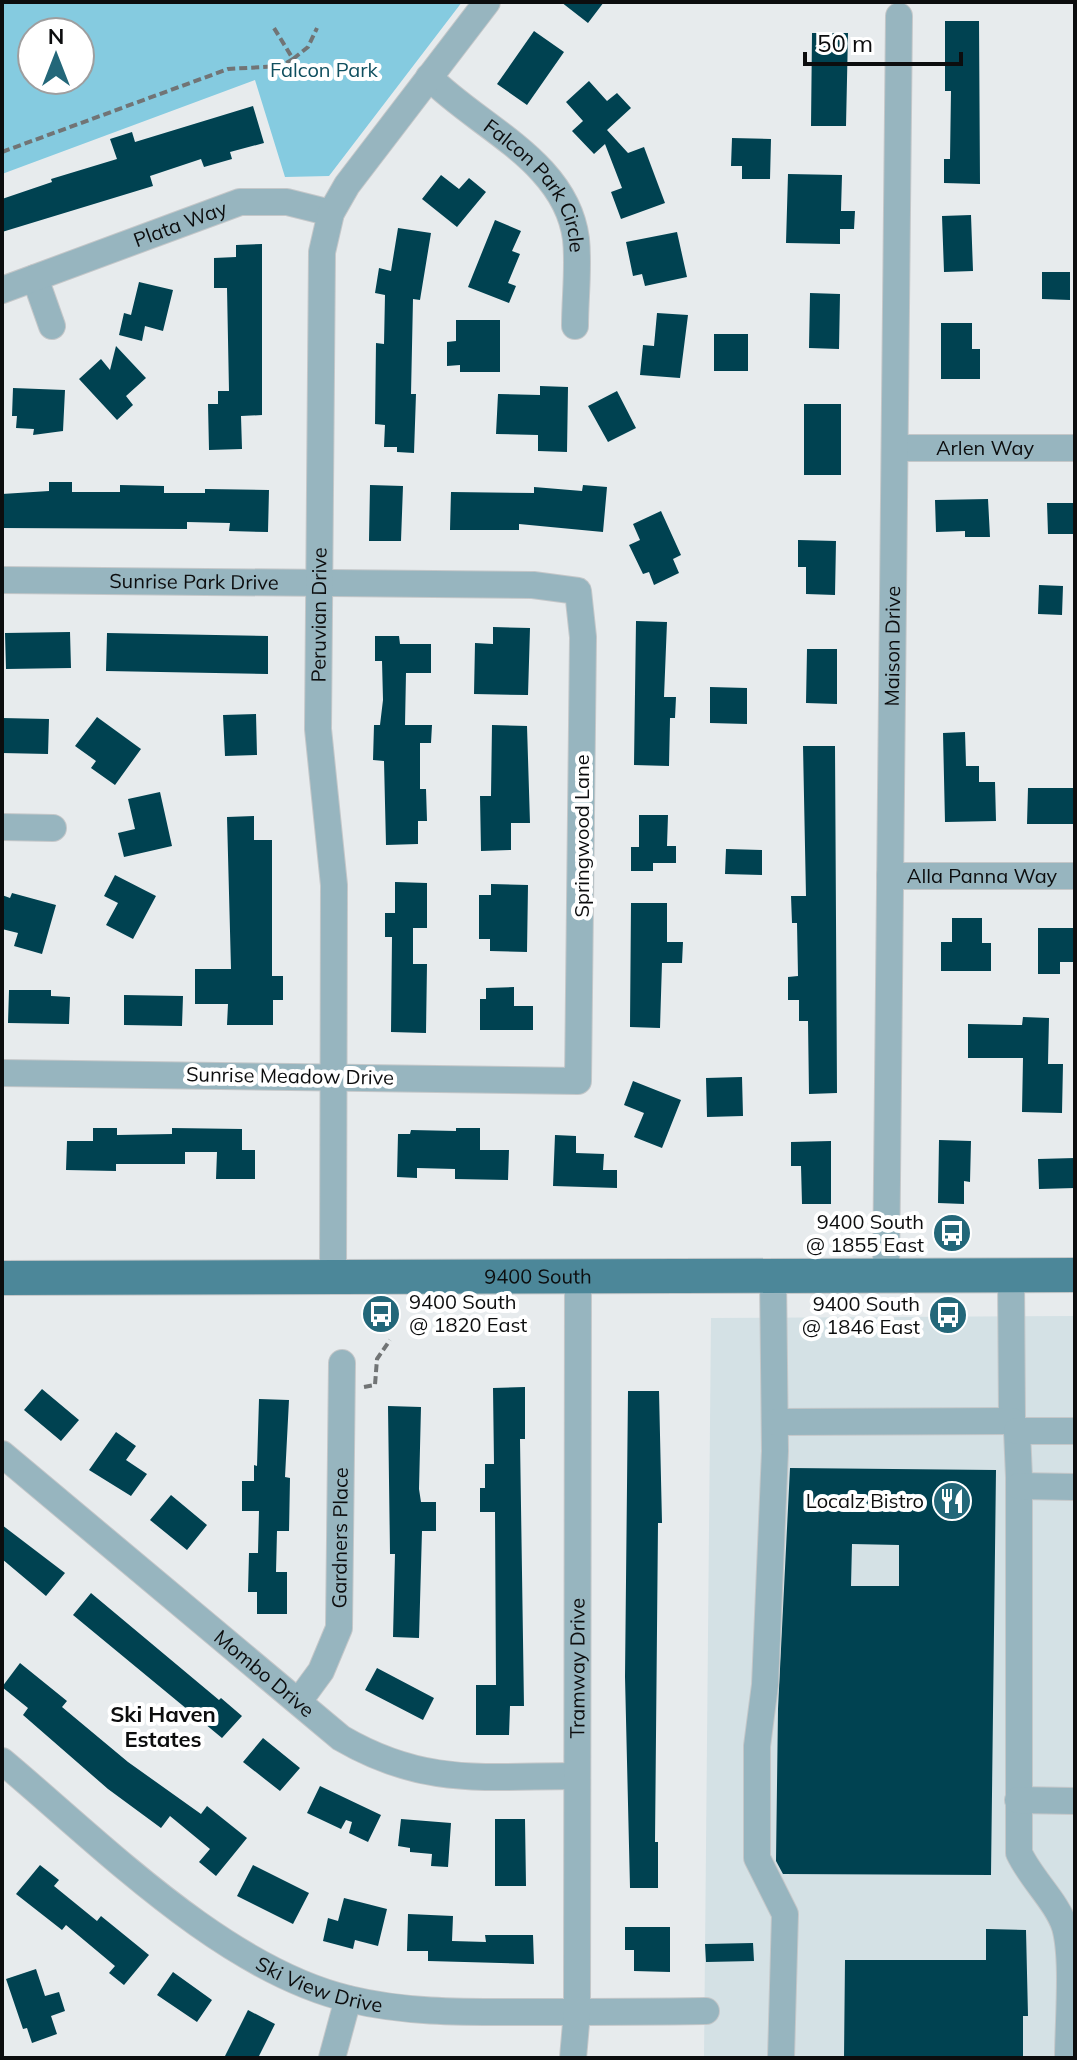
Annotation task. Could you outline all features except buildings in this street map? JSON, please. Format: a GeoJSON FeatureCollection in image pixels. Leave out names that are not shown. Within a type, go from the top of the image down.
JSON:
{"type":"FeatureCollection","features":[{"type":"Feature","properties":{"kind":"main road","name":"9400 South"},"geometry":{"type":"LineString","coordinates":[[2,1278],[1075,1275]]}},
{"type":"Feature","properties":{"kind":"street","name":"Peruvian Drive"},"geometry":{"type":"LineString","coordinates":[[333,1278],[334,885],[318,729],[322,252],[331,213],[347,185],[487,2]]}},
{"type":"Feature","properties":{"kind":"street","name":"Maison Drive"},"geometry":{"type":"LineString","coordinates":[[886,1276],[899,16]]}},
{"type":"Feature","properties":{"kind":"street","name":"Falcon Park Circle"},"geometry":{"type":"LineString","coordinates":[[429,77],[449,98],[540,168],[558,191],[576,238],[575,326]]}},
{"type":"Feature","properties":{"kind":"street","name":"Plata Way"},"geometry":{"type":"LineString","coordinates":[[2,290],[240,202],[287,202],[331,213]]}},
{"type":"Feature","properties":{"kind":"street"},"geometry":{"type":"LineString","coordinates":[[35,278],[52,326]]}},
{"type":"Feature","properties":{"kind":"street","name":"Arlen Way"},"geometry":{"type":"LineString","coordinates":[[895,448],[1075,448]]}},
{"type":"Feature","properties":{"kind":"street","name":"Sunrise Park Drive"},"geometry":{"type":"LineString","coordinates":[[2,580],[533,585],[578,591]]}},
{"type":"Feature","properties":{"kind":"street","name":"Springwood Lane"},"geometry":{"type":"LineString","coordinates":[[578,591],[583,637],[578,1081]]}},
{"type":"Feature","properties":{"kind":"street"},"geometry":{"type":"LineString","coordinates":[[2,827],[53,828]]}},
{"type":"Feature","properties":{"kind":"street","name":"Alla Panna Way"},"geometry":{"type":"LineString","coordinates":[[890,876],[1075,876]]}},
{"type":"Feature","properties":{"kind":"street","name":"Sunrise Meadow Drive"},"geometry":{"type":"LineString","coordinates":[[2,1073],[578,1081]]}},
{"type":"Feature","properties":{"kind":"street"},"geometry":{"type":"LineString","coordinates":[[1011,1275],[1014,1426],[1019,1486],[1019,1853],[1031,1878],[1051,1902],[1065,1927],[1068,2058]]}},
{"type":"Feature","properties":{"kind":"street","name":"Tramway Drive"},"geometry":{"type":"LineString","coordinates":[[573,2058],[577,2012],[578,1277]]}},
{"type":"Feature","properties":{"kind":"street"},"geometry":{"type":"LineString","coordinates":[[773,1277],[775,1422],[765,1685],[757,1746],[757,1858],[785,1914],[781,2058]]}},
{"type":"Feature","properties":{"kind":"street","name":"Gardners Place"},"geometry":{"type":"LineString","coordinates":[[299,1701],[321,1671],[339,1628],[342,1363]]}},
{"type":"Feature","properties":{"kind":"street"},"geometry":{"type":"LineString","coordinates":[[775,1422],[1014,1426],[1075,1431]]}},
{"type":"Feature","properties":{"kind":"street","name":"Mombo Drive"},"geometry":{"type":"LineString","coordinates":[[2,1454],[341,1738],[398,1766],[460,1776],[577,1776]]}},
{"type":"Feature","properties":{"kind":"street"},"geometry":{"type":"LineString","coordinates":[[1019,1486],[1075,1487]]}},
{"type":"Feature","properties":{"kind":"street","name":"Ski View Drive"},"geometry":{"type":"LineString","coordinates":[[2,1761],[191,1919],[228,1945],[269,1968],[348,1999],[402,2008],[457,2012],[706,2011]]}},
{"type":"Feature","properties":{"kind":"street"},"geometry":{"type":"LineString","coordinates":[[1018,1800],[1075,1801]]}},
{"type":"Feature","properties":{"kind":"street"},"geometry":{"type":"LineString","coordinates":[[332,2058],[348,1999]]}},
{"type":"Feature","properties":{"kind":"path"},"geometry":{"type":"LineString","coordinates":[[274,28],[293,59]]}},
{"type":"Feature","properties":{"kind":"path"},"geometry":{"type":"LineString","coordinates":[[2,152],[228,69],[281,66],[308,47],[317,28]]}},
{"type":"Feature","properties":{"kind":"path"},"geometry":{"type":"LineString","coordinates":[[362,1387],[375,1385],[377,1359],[390,1340]]}},
{"type":"Feature","properties":{"kind":"shaded area"},"geometry":{"type":"Polygon","coordinates":[[[1075,1316],[1075,2058],[704,2058],[711,1318],[1075,1316]]]}},
{"type":"Feature","properties":{"kind":"green space","name":"Falcon Park"},"geometry":{"type":"Polygon","coordinates":[[[2,2],[462,2],[329,176],[285,177],[255,80],[2,174],[2,2]]]}},
{"type":"Feature","properties":{"kind":"place","name":"9400 South @ 1855 East"},"geometry":{"type":"Point","coordinates":[952,1233]}},
{"type":"Feature","properties":{"kind":"place","name":"9400 South @ 1820 East"},"geometry":{"type":"Point","coordinates":[381,1314]}},
{"type":"Feature","properties":{"kind":"place","name":"9400 South @ 1846 East"},"geometry":{"type":"Point","coordinates":[948,1315]}},
{"type":"Feature","properties":{"kind":"place","name":"Localz Bistro"},"geometry":{"type":"Point","coordinates":[952,1501]}},
{"type":"Feature","properties":{"kind":"district","name":"Ski Haven Estates"},"geometry":{"type":"Point","coordinates":[163,1726]}}]}
